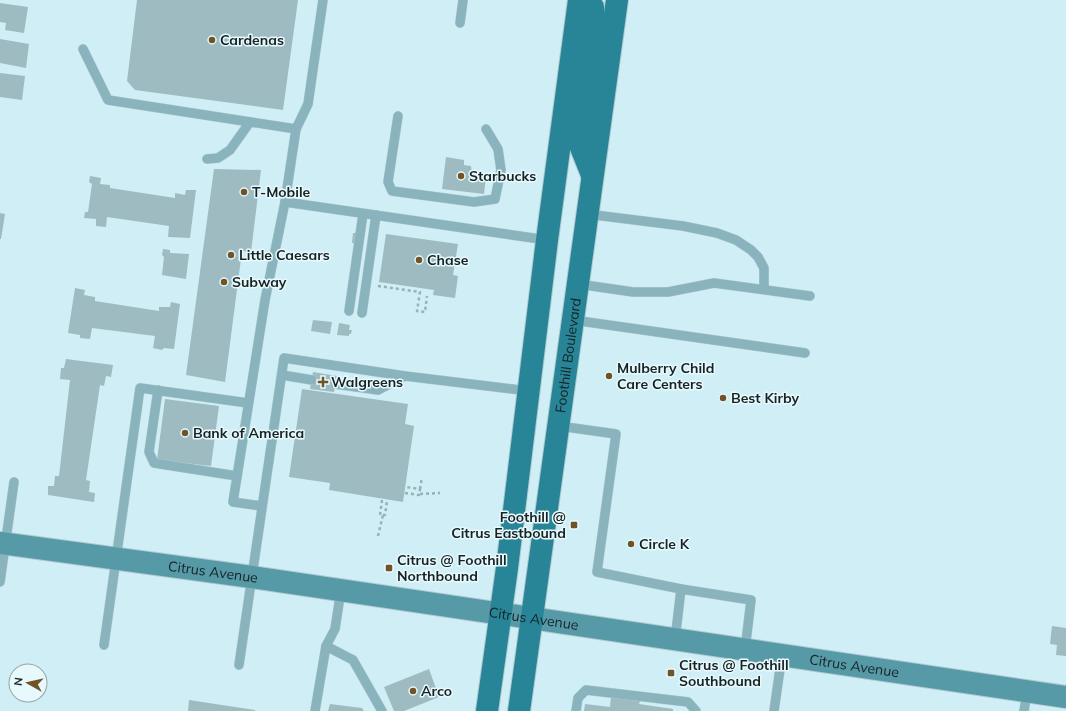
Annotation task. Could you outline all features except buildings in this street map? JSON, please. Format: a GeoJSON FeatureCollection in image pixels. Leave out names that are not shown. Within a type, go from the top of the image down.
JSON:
{"type":"FeatureCollection","features":[{"type":"Feature","properties":{"kind":"main road"},"geometry":{"type":"LineString","coordinates":[[487,711],[501,615],[547,240],[579,0]]}},
{"type":"Feature","properties":{"kind":"main road"},"geometry":{"type":"LineString","coordinates":[[586,0],[593,7],[594,20],[593,40],[580,145],[592,176]]}},
{"type":"Feature","properties":{"kind":"main road","name":"Foothill Boulevard"},"geometry":{"type":"LineString","coordinates":[[519,711],[617,0]]}},
{"type":"Feature","properties":{"kind":"main road","name":"Citrus Avenue"},"geometry":{"type":"LineString","coordinates":[[3,544],[252,577],[501,615],[782,655],[1025,701],[1066,697]]}},
{"type":"Feature","properties":{"kind":"lane"},"geometry":{"type":"LineString","coordinates":[[262,506],[234,502],[237,476],[265,300],[285,202],[296,129],[308,104],[323,0]]}},
{"type":"Feature","properties":{"kind":"lane"},"geometry":{"type":"LineString","coordinates":[[460,23],[463,0]]}},
{"type":"Feature","properties":{"kind":"lane"},"geometry":{"type":"LineString","coordinates":[[83,49],[108,100],[296,129]]}},
{"type":"Feature","properties":{"kind":"lane"},"geometry":{"type":"LineString","coordinates":[[398,116],[388,182],[392,191],[474,202],[495,199],[501,170],[498,149],[486,129]]}},
{"type":"Feature","properties":{"kind":"lane"},"geometry":{"type":"LineString","coordinates":[[207,159],[218,158],[230,150],[250,122]]}},
{"type":"Feature","properties":{"kind":"lane"},"geometry":{"type":"LineString","coordinates":[[285,202],[547,240]]}},
{"type":"Feature","properties":{"kind":"lane"},"geometry":{"type":"LineString","coordinates":[[349,311],[363,214]]}},
{"type":"Feature","properties":{"kind":"lane"},"geometry":{"type":"LineString","coordinates":[[587,214],[683,226],[717,233],[736,240],[751,250],[758,257],[764,268],[764,290]]}},
{"type":"Feature","properties":{"kind":"lane"},"geometry":{"type":"LineString","coordinates":[[363,310],[376,215]]}},
{"type":"Feature","properties":{"kind":"lane"},"geometry":{"type":"LineString","coordinates":[[578,284],[633,292],[668,292],[714,283],[810,296]]}},
{"type":"Feature","properties":{"kind":"lane"},"geometry":{"type":"LineString","coordinates":[[573,320],[805,353]]}},
{"type":"Feature","properties":{"kind":"lane"},"geometry":{"type":"LineString","coordinates":[[239,665],[284,358],[529,392]]}},
{"type":"Feature","properties":{"kind":"lane"},"geometry":{"type":"LineString","coordinates":[[282,375],[312,380]]}},
{"type":"Feature","properties":{"kind":"lane"},"geometry":{"type":"LineString","coordinates":[[335,384],[378,390],[405,376]]}},
{"type":"Feature","properties":{"kind":"lane"},"geometry":{"type":"LineString","coordinates":[[104,645],[140,388],[248,403]]}},
{"type":"Feature","properties":{"kind":"lane"},"geometry":{"type":"LineString","coordinates":[[158,390],[149,452],[154,462],[237,476]]}},
{"type":"Feature","properties":{"kind":"lane"},"geometry":{"type":"LineString","coordinates":[[558,426],[616,434],[597,572],[681,589],[751,600],[745,650]]}},
{"type":"Feature","properties":{"kind":"lane"},"geometry":{"type":"LineString","coordinates":[[0,582],[3,544],[14,482]]}},
{"type":"Feature","properties":{"kind":"lane"},"geometry":{"type":"LineString","coordinates":[[675,640],[681,589]]}},
{"type":"Feature","properties":{"kind":"lane"},"geometry":{"type":"LineString","coordinates":[[315,711],[326,646],[335,629],[341,590]]}},
{"type":"Feature","properties":{"kind":"lane"},"geometry":{"type":"LineString","coordinates":[[326,646],[353,660],[382,711]]}},
{"type":"Feature","properties":{"kind":"lane"},"geometry":{"type":"LineString","coordinates":[[774,711],[782,655]]}},
{"type":"Feature","properties":{"kind":"lane"},"geometry":{"type":"LineString","coordinates":[[576,711],[578,698],[586,690],[688,702],[696,711]]}},
{"type":"Feature","properties":{"kind":"path"},"geometry":{"type":"LineString","coordinates":[[363,310],[375,293],[376,286],[420,292],[417,311],[424,312],[427,296]]}},
{"type":"Feature","properties":{"kind":"path"},"geometry":{"type":"LineString","coordinates":[[420,494],[422,477]]}},
{"type":"Feature","properties":{"kind":"path"},"geometry":{"type":"LineString","coordinates":[[406,487],[420,489]]}},
{"type":"Feature","properties":{"kind":"path"},"geometry":{"type":"LineString","coordinates":[[405,493],[419,495],[440,493]]}},
{"type":"Feature","properties":{"kind":"path"},"geometry":{"type":"LineString","coordinates":[[382,500],[380,515],[383,515]]}},
{"type":"Feature","properties":{"kind":"path"},"geometry":{"type":"LineString","coordinates":[[378,536],[388,501]]}},
{"type":"Feature","properties":{"kind":"place","name":"Cardenas"},"geometry":{"type":"Point","coordinates":[212,40]}},
{"type":"Feature","properties":{"kind":"place","name":"Starbucks"},"geometry":{"type":"Point","coordinates":[461,176]}},
{"type":"Feature","properties":{"kind":"place","name":"T-Mobile"},"geometry":{"type":"Point","coordinates":[244,192]}},
{"type":"Feature","properties":{"kind":"place","name":"Little Caesars"},"geometry":{"type":"Point","coordinates":[231,255]}},
{"type":"Feature","properties":{"kind":"place","name":"Chase"},"geometry":{"type":"Point","coordinates":[419,260]}},
{"type":"Feature","properties":{"kind":"place","name":"Subway"},"geometry":{"type":"Point","coordinates":[224,282]}},
{"type":"Feature","properties":{"kind":"place","name":"Mulberry Child Care Centers"},"geometry":{"type":"Point","coordinates":[609,376]}},
{"type":"Feature","properties":{"kind":"place","name":"Walgreens"},"geometry":{"type":"Point","coordinates":[323,382]}},
{"type":"Feature","properties":{"kind":"place","name":"Best Kirby"},"geometry":{"type":"Point","coordinates":[723,398]}},
{"type":"Feature","properties":{"kind":"place","name":"Bank of America"},"geometry":{"type":"Point","coordinates":[185,433]}},
{"type":"Feature","properties":{"kind":"place","name":"Foothill @ Citrus Eastbound"},"geometry":{"type":"Point","coordinates":[574,525]}},
{"type":"Feature","properties":{"kind":"place","name":"Circle K"},"geometry":{"type":"Point","coordinates":[631,544]}},
{"type":"Feature","properties":{"kind":"place","name":"Citrus @ Foothill Northbound"},"geometry":{"type":"Point","coordinates":[389,568]}},
{"type":"Feature","properties":{"kind":"place","name":"Citrus @ Foothill Southbound"},"geometry":{"type":"Point","coordinates":[671,673]}},
{"type":"Feature","properties":{"kind":"place","name":"Arco"},"geometry":{"type":"Point","coordinates":[413,691]}}]}
